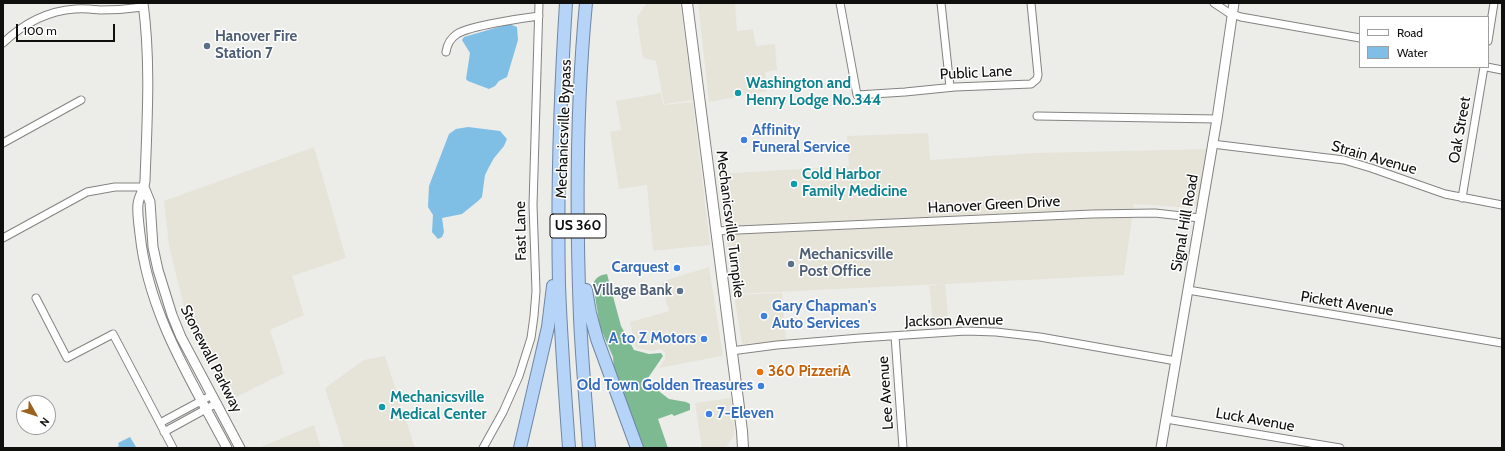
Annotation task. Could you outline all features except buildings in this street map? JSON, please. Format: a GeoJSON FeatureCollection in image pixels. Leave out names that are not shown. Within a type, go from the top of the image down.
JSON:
{"type":"FeatureCollection","features":[{"type":"Feature","properties":{"kind":"highway","name":"Mechanicsville Bypass"},"geometry":{"type":"LineString","coordinates":[[566,3],[558,181],[559,286],[569,448]]}},
{"type":"Feature","properties":{"kind":"highway","name":"Mechanicsville Bypass"},"geometry":{"type":"LineString","coordinates":[[586,3],[580,93],[578,202],[580,319],[589,448]]}},
{"type":"Feature","properties":{"kind":"highway"},"geometry":{"type":"LineString","coordinates":[[520,448],[541,360],[552,298],[558,181]]}},
{"type":"Feature","properties":{"kind":"highway"},"geometry":{"type":"LineString","coordinates":[[578,202],[587,295],[593,328],[637,448]]}},
{"type":"Feature","properties":{"kind":"main road","name":"Mechanicsville Turnpike"},"geometry":{"type":"LineString","coordinates":[[687,3],[743,448]]}},
{"type":"Feature","properties":{"kind":"street","name":"Fast Lane"},"geometry":{"type":"LineString","coordinates":[[483,448],[503,412],[519,376],[531,338],[534,316],[536,291],[533,205],[539,3]]}},
{"type":"Feature","properties":{"kind":"street","name":"Public Lane"},"geometry":{"type":"LineString","coordinates":[[840,3],[857,95],[950,87],[1031,84],[1038,75],[1031,3]]}},
{"type":"Feature","properties":{"kind":"street"},"geometry":{"type":"LineString","coordinates":[[941,3],[950,87]]}},
{"type":"Feature","properties":{"kind":"street"},"geometry":{"type":"LineString","coordinates":[[1214,3],[1232,14],[1241,17],[1359,38]]}},
{"type":"Feature","properties":{"kind":"street","name":"Signal Hill Road"},"geometry":{"type":"LineString","coordinates":[[1161,448],[1217,119],[1234,3]]}},
{"type":"Feature","properties":{"kind":"street"},"geometry":{"type":"LineString","coordinates":[[1489,35],[1494,3]]}},
{"type":"Feature","properties":{"kind":"street"},"geometry":{"type":"LineString","coordinates":[[3,43],[23,26],[60,11],[74,9],[118,10],[143,5]]}},
{"type":"Feature","properties":{"kind":"street","name":"Stonewall Parkway"},"geometry":{"type":"LineString","coordinates":[[143,5],[148,73],[144,188],[138,204],[140,234],[148,278],[162,322],[227,448]]}},
{"type":"Feature","properties":{"kind":"street"},"geometry":{"type":"LineString","coordinates":[[446,52],[449,42],[463,31],[497,23],[539,16]]}},
{"type":"Feature","properties":{"kind":"street","name":"Oak Street"},"geometry":{"type":"LineString","coordinates":[[1462,198],[1485,68]]}},
{"type":"Feature","properties":{"kind":"street"},"geometry":{"type":"LineString","coordinates":[[1489,68],[1502,70]]}},
{"type":"Feature","properties":{"kind":"street"},"geometry":{"type":"LineString","coordinates":[[3,143],[81,100]]}},
{"type":"Feature","properties":{"kind":"street"},"geometry":{"type":"LineString","coordinates":[[1037,116],[1217,119]]}},
{"type":"Feature","properties":{"kind":"street","name":"Strain Avenue"},"geometry":{"type":"LineString","coordinates":[[1212,144],[1344,160],[1372,168],[1445,194],[1502,205]]}},
{"type":"Feature","properties":{"kind":"street"},"geometry":{"type":"LineString","coordinates":[[3,238],[87,192],[115,187],[144,188]]}},
{"type":"Feature","properties":{"kind":"street","name":"Stonewall Parkway"},"geometry":{"type":"LineString","coordinates":[[144,188],[150,202],[153,247],[163,291],[181,337],[240,448]]}},
{"type":"Feature","properties":{"kind":"street","name":"Hanover Green Drive"},"geometry":{"type":"LineString","coordinates":[[716,231],[1092,214],[1155,213],[1200,218]]}},
{"type":"Feature","properties":{"kind":"street","name":"Pickett Avenue"},"geometry":{"type":"LineString","coordinates":[[1188,290],[1502,343]]}},
{"type":"Feature","properties":{"kind":"street"},"geometry":{"type":"LineString","coordinates":[[36,298],[68,358],[113,334],[173,448]]}},
{"type":"Feature","properties":{"kind":"street","name":"Jackson Avenue"},"geometry":{"type":"LineString","coordinates":[[731,351],[776,345],[966,332],[1010,333],[1176,361]]}},
{"type":"Feature","properties":{"kind":"street","name":"Lee Avenue"},"geometry":{"type":"LineString","coordinates":[[896,336],[903,448]]}},
{"type":"Feature","properties":{"kind":"street"},"geometry":{"type":"LineString","coordinates":[[160,423],[214,399]]}},
{"type":"Feature","properties":{"kind":"street"},"geometry":{"type":"LineString","coordinates":[[164,432],[204,404]]}},
{"type":"Feature","properties":{"kind":"street","name":"Luck Avenue"},"geometry":{"type":"LineString","coordinates":[[1166,419],[1340,448]]}},
{"type":"Feature","properties":{"kind":"shaded area"},"geometry":{"type":"Polygon","coordinates":[[[647,3],[680,3],[693,100],[664,104],[656,61],[644,58],[642,55],[637,17],[647,3]]]}},
{"type":"Feature","properties":{"kind":"shaded area"},"geometry":{"type":"Polygon","coordinates":[[[698,3],[735,3],[737,31],[753,29],[756,46],[775,44],[777,70],[765,72],[767,91],[709,102],[698,3]]]}},
{"type":"Feature","properties":{"kind":"shaded area"},"geometry":{"type":"Polygon","coordinates":[[[661,93],[663,105],[693,102],[710,245],[653,251],[647,185],[619,189],[610,132],[621,130],[616,101],[661,93]]]}},
{"type":"Feature","properties":{"kind":"shaded area"},"geometry":{"type":"Polygon","coordinates":[[[928,133],[930,160],[1035,153],[1209,149],[1199,203],[1193,208],[1134,204],[1124,275],[945,284],[949,326],[940,327],[939,320],[933,321],[929,286],[941,284],[734,294],[718,174],[849,166],[847,136],[928,133]]]}},
{"type":"Feature","properties":{"kind":"shaded area"},"geometry":{"type":"Polygon","coordinates":[[[314,147],[346,258],[292,276],[304,315],[270,330],[284,373],[236,397],[186,315],[169,246],[164,201],[314,147]]]}},
{"type":"Feature","properties":{"kind":"shaded area"},"geometry":{"type":"Polygon","coordinates":[[[709,267],[723,355],[659,368],[665,359],[665,353],[661,349],[652,351],[636,348],[630,322],[669,311],[662,283],[667,280],[709,267]]]}},
{"type":"Feature","properties":{"kind":"shaded area"},"geometry":{"type":"Polygon","coordinates":[[[782,293],[786,341],[742,344],[734,295],[782,293]]]}},
{"type":"Feature","properties":{"kind":"shaded area"},"geometry":{"type":"Polygon","coordinates":[[[385,356],[415,448],[344,448],[325,388],[364,360],[385,356]]]}},
{"type":"Feature","properties":{"kind":"shaded area"},"geometry":{"type":"Polygon","coordinates":[[[731,398],[735,434],[726,448],[702,448],[695,403],[731,398]]]}},
{"type":"Feature","properties":{"kind":"shaded area"},"geometry":{"type":"Polygon","coordinates":[[[314,425],[321,448],[258,448],[314,425]]]}},
{"type":"Feature","properties":{"kind":"green space"},"geometry":{"type":"Polygon","coordinates":[[[607,274],[621,326],[634,350],[649,354],[661,353],[663,356],[646,381],[646,386],[651,389],[656,389],[669,399],[690,404],[690,410],[674,416],[672,414],[658,419],[668,448],[643,448],[614,371],[613,357],[600,327],[593,284],[598,277],[607,274]]]}},
{"type":"Feature","properties":{"kind":"water"},"geometry":{"type":"Polygon","coordinates":[[[509,24],[517,27],[518,40],[507,77],[489,89],[468,81],[466,79],[470,53],[462,40],[464,37],[509,24]]]}},
{"type":"Feature","properties":{"kind":"water"},"geometry":{"type":"Polygon","coordinates":[[[468,127],[500,131],[507,139],[485,175],[482,197],[462,214],[442,218],[444,232],[442,237],[438,239],[432,232],[433,215],[428,207],[429,186],[449,134],[456,129],[468,127]]]}},
{"type":"Feature","properties":{"kind":"water"},"geometry":{"type":"Polygon","coordinates":[[[130,437],[136,447],[115,448],[119,446],[118,443],[130,437]]]}},
{"type":"Feature","properties":{"kind":"place","name":"Hanover Fire Station 7"},"geometry":{"type":"Point","coordinates":[207,46]}},
{"type":"Feature","properties":{"kind":"place","name":"Washington and Henry Lodge No.344"},"geometry":{"type":"Point","coordinates":[738,93]}},
{"type":"Feature","properties":{"kind":"place","name":"Affinity Funeral Service"},"geometry":{"type":"Point","coordinates":[744,140]}},
{"type":"Feature","properties":{"kind":"place","name":"Cold Harbor Family Medicine"},"geometry":{"type":"Point","coordinates":[794,184]}},
{"type":"Feature","properties":{"kind":"place","name":"Mechanicsville Post Office"},"geometry":{"type":"Point","coordinates":[791,264]}},
{"type":"Feature","properties":{"kind":"place","name":"Carquest"},"geometry":{"type":"Point","coordinates":[677,268]}},
{"type":"Feature","properties":{"kind":"place","name":"Village Bank"},"geometry":{"type":"Point","coordinates":[680,291]}},
{"type":"Feature","properties":{"kind":"place","name":"Gary Chapman's Auto Services"},"geometry":{"type":"Point","coordinates":[764,316]}},
{"type":"Feature","properties":{"kind":"place","name":"A to Z Motors"},"geometry":{"type":"Point","coordinates":[704,339]}},
{"type":"Feature","properties":{"kind":"place","name":"360 PizzeriA"},"geometry":{"type":"Point","coordinates":[760,372]}},
{"type":"Feature","properties":{"kind":"place","name":"Old Town Golden Treasures"},"geometry":{"type":"Point","coordinates":[761,386]}},
{"type":"Feature","properties":{"kind":"place","name":"Mechanicsville Medical Center"},"geometry":{"type":"Point","coordinates":[382,407]}},
{"type":"Feature","properties":{"kind":"place","name":"7-Eleven"},"geometry":{"type":"Point","coordinates":[709,414]}}]}
